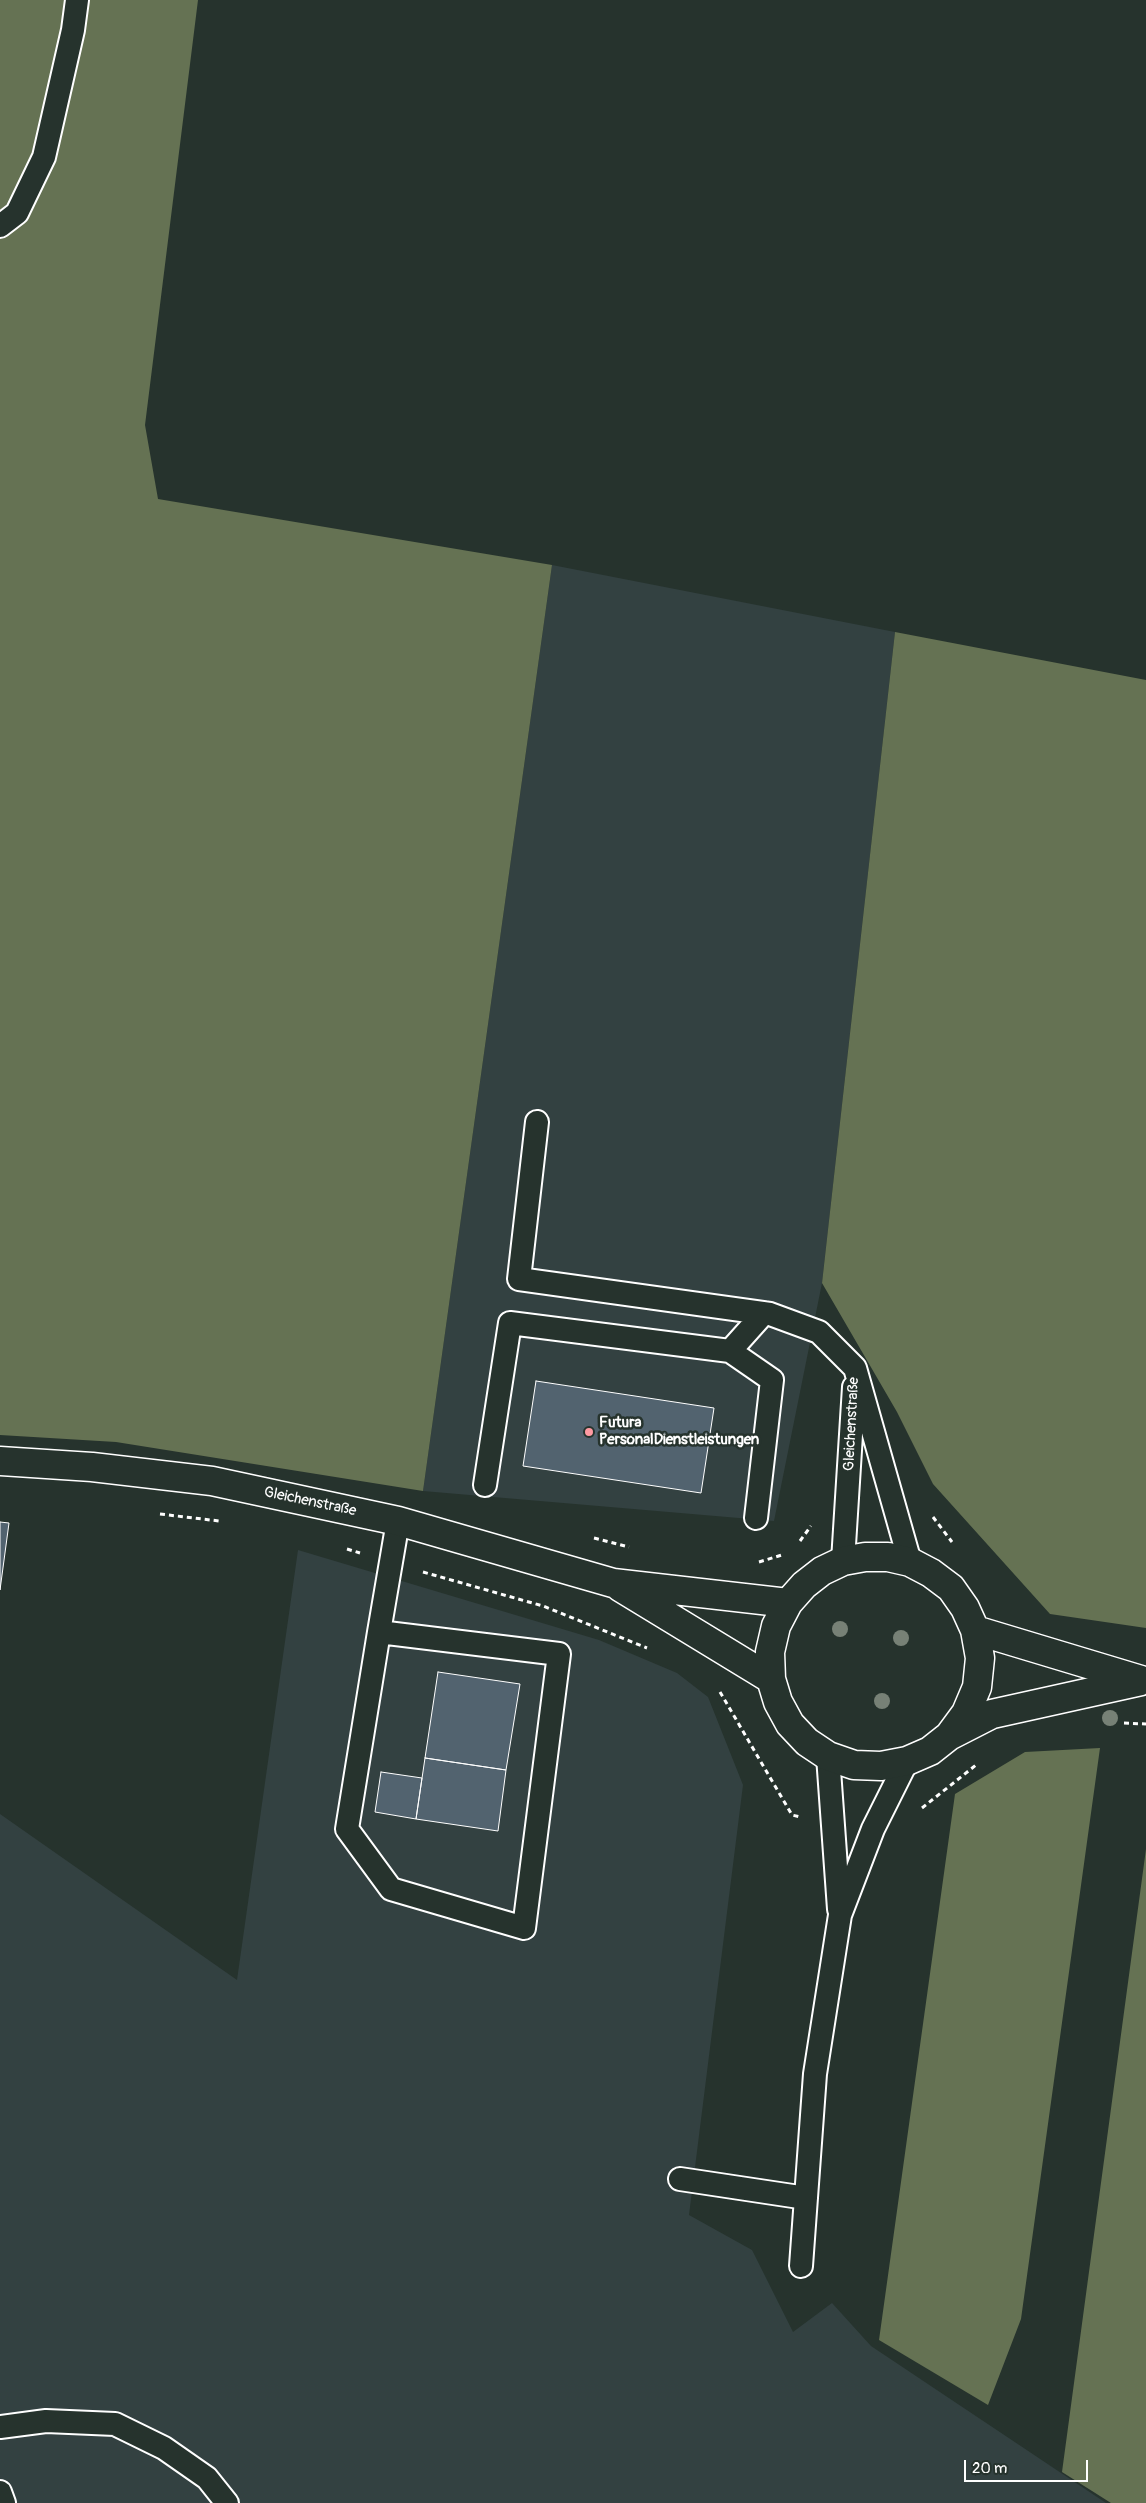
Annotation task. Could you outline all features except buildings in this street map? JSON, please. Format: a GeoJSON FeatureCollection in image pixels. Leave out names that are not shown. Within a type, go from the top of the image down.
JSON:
{"type":"FeatureCollection","features":[{"type":"Feature","properties":{"kind":"street","name":"Gleichenstraße"},"geometry":{"type":"LineString","coordinates":[[0,1461],[92,1467],[212,1481],[398,1521],[613,1583],[788,1603]]}},
{"type":"Feature","properties":{"kind":"street"},"geometry":{"type":"LineString","coordinates":[[949,1736],[966,1714],[977,1687],[980,1658],[975,1630],[965,1608],[951,1588],[932,1573],[910,1562],[880,1557],[866,1557],[843,1561],[822,1571],[804,1585],[788,1603],[774,1635],[770,1652],[771,1679],[778,1702],[790,1724],[807,1742],[828,1756],[854,1765],[880,1766],[907,1762],[930,1751],[949,1736],[992,1714],[1144,1681]]}},
{"type":"Feature","properties":{"kind":"street","name":"Gleichenstraße"},"geometry":{"type":"LineString","coordinates":[[613,1583],[771,1679]]}},
{"type":"Feature","properties":{"kind":"street"},"geometry":{"type":"LineString","coordinates":[[975,1630],[1144,1681]]}},
{"type":"Feature","properties":{"kind":"lane"},"geometry":{"type":"LineString","coordinates":[[0,226],[17,213],[44,157],[73,30],[77,0]]}},
{"type":"Feature","properties":{"kind":"lane"},"geometry":{"type":"LineString","coordinates":[[537,1122],[519,1279],[764,1313],[818,1332],[855,1368]]}},
{"type":"Feature","properties":{"kind":"lane"},"geometry":{"type":"LineString","coordinates":[[730,1351],[764,1313]]}},
{"type":"Feature","properties":{"kind":"lane"},"geometry":{"type":"LineString","coordinates":[[485,1485],[510,1323],[730,1351],[772,1380],[756,1518]]}},
{"type":"Feature","properties":{"kind":"lane","name":"Gleichenstraße"},"geometry":{"type":"LineString","coordinates":[[843,1561],[855,1368]]}},
{"type":"Feature","properties":{"kind":"lane","name":"Gleichenstraße"},"geometry":{"type":"LineString","coordinates":[[855,1368],[910,1562]]}},
{"type":"Feature","properties":{"kind":"lane"},"geometry":{"type":"LineString","coordinates":[[378,1632],[558,1654],[524,1928],[391,1889],[346,1829],[378,1632],[398,1521]]}},
{"type":"Feature","properties":{"kind":"lane"},"geometry":{"type":"LineString","coordinates":[[828,1756],[840,1915]]}},
{"type":"Feature","properties":{"kind":"lane"},"geometry":{"type":"LineString","coordinates":[[801,2266],[815,2074],[840,1915],[873,1829],[907,1762]]}},
{"type":"Feature","properties":{"kind":"lane"},"geometry":{"type":"LineString","coordinates":[[680,2179],[806,2198]]}},
{"type":"Feature","properties":{"kind":"lane"},"geometry":{"type":"LineString","coordinates":[[0,2428],[46,2421],[115,2424],[164,2448],[207,2478],[226,2503]]}},
{"type":"Feature","properties":{"kind":"lane"},"geometry":{"type":"LineString","coordinates":[[0,2492],[4,2503]]}},
{"type":"Feature","properties":{"kind":"path"},"geometry":{"type":"LineString","coordinates":[[1120,1723],[1146,1724]]}},
{"type":"Feature","properties":{"kind":"path"},"geometry":{"type":"LineString","coordinates":[[922,1808],[983,1759]]}},
{"type":"Feature","properties":{"kind":"shaded area"},"geometry":{"type":"Polygon","coordinates":[[[552,565],[895,632],[822,1283],[774,1521],[423,1491],[552,565]]]}},
{"type":"Feature","properties":{"kind":"shaded area"},"geometry":{"type":"Polygon","coordinates":[[[298,1550],[599,1640],[677,1673],[708,1697],[743,1785],[689,2215],[752,2250],[793,2332],[832,2303],[871,2346],[1106,2503],[0,2503],[0,1814],[237,1980],[298,1550]]]}},
{"type":"Feature","properties":{"kind":"green space"},"geometry":{"type":"Polygon","coordinates":[[[0,0],[198,0],[145,425],[158,499],[552,565],[423,1491],[116,1442],[0,1435],[0,0]]]}},
{"type":"Feature","properties":{"kind":"green space"},"geometry":{"type":"Polygon","coordinates":[[[895,632],[1146,680],[1146,1628],[1050,1614],[933,1484],[897,1412],[822,1283],[895,632]]]}},
{"type":"Feature","properties":{"kind":"green space"},"geometry":{"type":"Polygon","coordinates":[[[1100,1748],[1021,2319],[988,2405],[879,2340],[955,1794],[1025,1752],[1100,1748]]]}},
{"type":"Feature","properties":{"kind":"green space"},"geometry":{"type":"Polygon","coordinates":[[[1146,1849],[1146,2503],[1111,2503],[1062,2472],[1146,1849]]]}},
{"type":"Feature","properties":{"kind":"place","name":"Futura PersonalDienstleistungen"},"geometry":{"type":"Point","coordinates":[589,1432]}}]}
